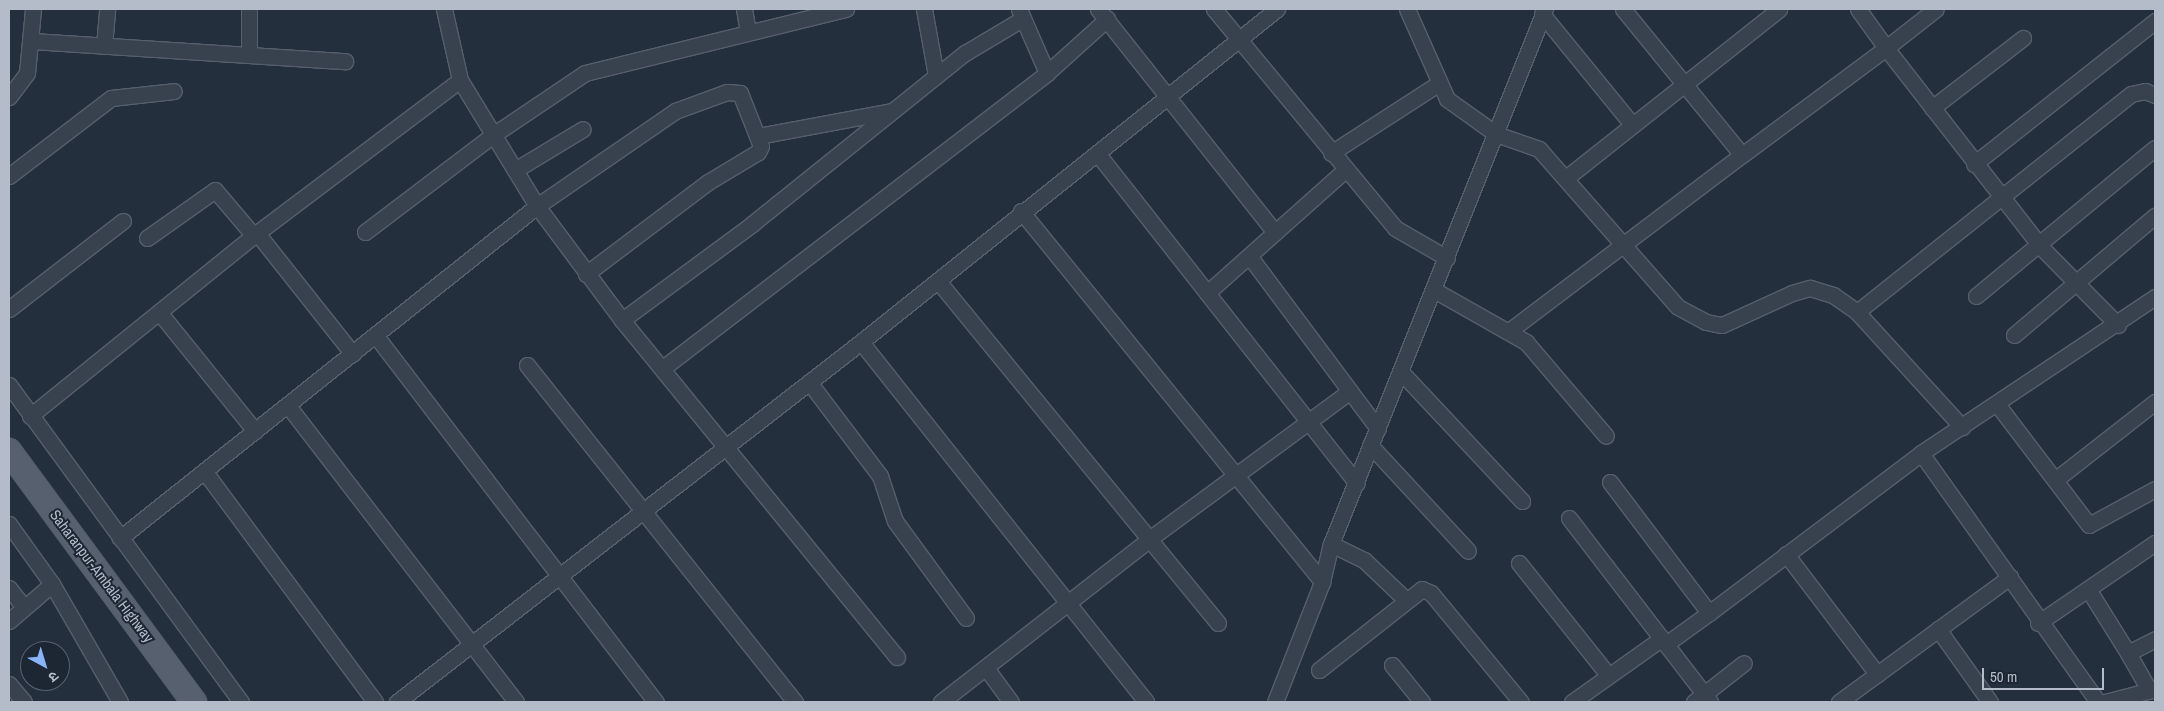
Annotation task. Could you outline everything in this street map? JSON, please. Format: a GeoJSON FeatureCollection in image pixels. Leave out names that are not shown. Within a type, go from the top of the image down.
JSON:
{"type":"FeatureCollection","features":[{"type":"Feature","properties":{"kind":"main road","name":"Saharanpur-Ambala Highway"},"geometry":{"type":"LineString","coordinates":[[9,451],[194,702]]}},
{"type":"Feature","properties":{"kind":"street"},"geometry":{"type":"LineString","coordinates":[[9,97],[28,73],[33,9]]}},
{"type":"Feature","properties":{"kind":"street"},"geometry":{"type":"LineString","coordinates":[[104,46],[107,9]]}},
{"type":"Feature","properties":{"kind":"street"},"geometry":{"type":"LineString","coordinates":[[249,9],[249,55]]}},
{"type":"Feature","properties":{"kind":"street"},"geometry":{"type":"LineString","coordinates":[[444,9],[460,80],[537,206],[622,320],[727,446],[897,658]]}},
{"type":"Feature","properties":{"kind":"street"},"geometry":{"type":"LineString","coordinates":[[744,9],[748,32]]}},
{"type":"Feature","properties":{"kind":"street"},"geometry":{"type":"LineString","coordinates":[[365,232],[493,135],[599,67],[846,9]]}},
{"type":"Feature","properties":{"kind":"street"},"geometry":{"type":"LineString","coordinates":[[924,9],[936,76]]}},
{"type":"Feature","properties":{"kind":"street"},"geometry":{"type":"LineString","coordinates":[[1214,9],[1331,154],[1395,228],[1447,258]]}},
{"type":"Feature","properties":{"kind":"street"},"geometry":{"type":"LineString","coordinates":[[396,702],[470,643],[642,515],[938,281],[1021,211],[1097,153],[1277,9]]}},
{"type":"Feature","properties":{"kind":"street"},"geometry":{"type":"LineString","coordinates":[[1407,9],[1439,83],[1457,109],[1496,134],[1539,149],[1566,178],[1621,246],[1678,307],[1706,322],[1736,321],[1810,288],[1833,294],[1856,312],[1962,427]]}},
{"type":"Feature","properties":{"kind":"street"},"geometry":{"type":"LineString","coordinates":[[1566,178],[1685,80],[1779,9]]}},
{"type":"Feature","properties":{"kind":"street"},"geometry":{"type":"LineString","coordinates":[[1858,9],[1974,164],[2040,246],[2072,282],[2118,325]]}},
{"type":"Feature","properties":{"kind":"street"},"geometry":{"type":"LineString","coordinates":[[1509,331],[1936,9]]}},
{"type":"Feature","properties":{"kind":"street"},"geometry":{"type":"LineString","coordinates":[[1627,10],[1685,80],[1742,155]]}},
{"type":"Feature","properties":{"kind":"street"},"geometry":{"type":"LineString","coordinates":[[1544,12],[1632,123]]}},
{"type":"Feature","properties":{"kind":"street"},"geometry":{"type":"LineString","coordinates":[[1275,702],[1322,582],[1331,544],[1544,12]]}},
{"type":"Feature","properties":{"kind":"street"},"geometry":{"type":"LineString","coordinates":[[622,320],[895,110],[936,76],[1021,14],[1047,73]]}},
{"type":"Feature","properties":{"kind":"street"},"geometry":{"type":"LineString","coordinates":[[662,368],[1047,73],[1103,14],[1275,232]]}},
{"type":"Feature","properties":{"kind":"street"},"geometry":{"type":"LineString","coordinates":[[1974,164],[2155,21]]}},
{"type":"Feature","properties":{"kind":"street"},"geometry":{"type":"LineString","coordinates":[[1932,108],[2023,38]]}},
{"type":"Feature","properties":{"kind":"street"},"geometry":{"type":"LineString","coordinates":[[32,41],[345,61]]}},
{"type":"Feature","properties":{"kind":"street"},"geometry":{"type":"LineString","coordinates":[[30,416],[255,234],[460,80]]}},
{"type":"Feature","properties":{"kind":"street"},"geometry":{"type":"LineString","coordinates":[[1331,154],[1439,83]]}},
{"type":"Feature","properties":{"kind":"street"},"geometry":{"type":"LineString","coordinates":[[1856,312],[2003,199],[2131,94],[2145,90],[2155,96]]}},
{"type":"Feature","properties":{"kind":"street"},"geometry":{"type":"LineString","coordinates":[[9,176],[111,98],[174,91]]}},
{"type":"Feature","properties":{"kind":"street"},"geometry":{"type":"LineString","coordinates":[[120,538],[255,431],[289,407],[537,206],[668,114],[727,92],[740,93],[758,136],[758,152],[708,182],[586,274]]}},
{"type":"Feature","properties":{"kind":"street"},"geometry":{"type":"LineString","coordinates":[[758,136],[895,110]]}},
{"type":"Feature","properties":{"kind":"street"},"geometry":{"type":"LineString","coordinates":[[515,170],[583,129]]}},
{"type":"Feature","properties":{"kind":"street"},"geometry":{"type":"LineString","coordinates":[[1976,296],[2040,246],[2155,148]]}},
{"type":"Feature","properties":{"kind":"street"},"geometry":{"type":"LineString","coordinates":[[1097,153],[1357,483]]}},
{"type":"Feature","properties":{"kind":"street"},"geometry":{"type":"LineString","coordinates":[[1207,292],[1250,257],[1275,232],[1345,170]]}},
{"type":"Feature","properties":{"kind":"street"},"geometry":{"type":"LineString","coordinates":[[147,238],[215,190],[255,234],[353,354]]}},
{"type":"Feature","properties":{"kind":"street"},"geometry":{"type":"LineString","coordinates":[[1021,211],[1322,582]]}},
{"type":"Feature","properties":{"kind":"street"},"geometry":{"type":"LineString","coordinates":[[2014,335],[2072,282],[2155,216]]}},
{"type":"Feature","properties":{"kind":"street"},"geometry":{"type":"LineString","coordinates":[[9,309],[123,221]]}},
{"type":"Feature","properties":{"kind":"street"},"geometry":{"type":"LineString","coordinates":[[1250,257],[1378,429]]}},
{"type":"Feature","properties":{"kind":"street"},"geometry":{"type":"LineString","coordinates":[[938,281],[1152,537],[1218,623]]}},
{"type":"Feature","properties":{"kind":"street"},"geometry":{"type":"LineString","coordinates":[[1434,290],[1509,331],[1537,352],[1606,436]]}},
{"type":"Feature","properties":{"kind":"street"},"geometry":{"type":"LineString","coordinates":[[1572,702],[1608,675],[1708,613],[1921,453],[2118,325],[2155,297]]}},
{"type":"Feature","properties":{"kind":"street"},"geometry":{"type":"LineString","coordinates":[[159,312],[255,431]]}},
{"type":"Feature","properties":{"kind":"street"},"geometry":{"type":"LineString","coordinates":[[376,336],[656,702]]}},
{"type":"Feature","properties":{"kind":"street"},"geometry":{"type":"LineString","coordinates":[[861,342],[1146,702]]}},
{"type":"Feature","properties":{"kind":"street"},"geometry":{"type":"LineString","coordinates":[[526,366],[642,515],[795,702]]}},
{"type":"Feature","properties":{"kind":"street"},"geometry":{"type":"LineString","coordinates":[[1401,372],[1522,502]]}},
{"type":"Feature","properties":{"kind":"street"},"geometry":{"type":"LineString","coordinates":[[809,382],[880,476],[895,521],[966,618]]}},
{"type":"Feature","properties":{"kind":"street"},"geometry":{"type":"LineString","coordinates":[[9,386],[241,702]]}},
{"type":"Feature","properties":{"kind":"street"},"geometry":{"type":"LineString","coordinates":[[941,702],[986,668],[1066,602],[1349,392]]}},
{"type":"Feature","properties":{"kind":"street"},"geometry":{"type":"LineString","coordinates":[[2056,480],[2155,402]]}},
{"type":"Feature","properties":{"kind":"street"},"geometry":{"type":"LineString","coordinates":[[1997,404],[2094,526],[2155,490]]}},
{"type":"Feature","properties":{"kind":"street"},"geometry":{"type":"LineString","coordinates":[[289,407],[516,702]]}},
{"type":"Feature","properties":{"kind":"street"},"geometry":{"type":"LineString","coordinates":[[1370,445],[1468,551]]}},
{"type":"Feature","properties":{"kind":"street"},"geometry":{"type":"LineString","coordinates":[[1921,453],[2010,577],[2038,623],[2098,702]]}},
{"type":"Feature","properties":{"kind":"street"},"geometry":{"type":"LineString","coordinates":[[205,472],[375,702]]}},
{"type":"Feature","properties":{"kind":"street"},"geometry":{"type":"LineString","coordinates":[[1610,482],[1708,613]]}},
{"type":"Feature","properties":{"kind":"street"},"geometry":{"type":"LineString","coordinates":[[1569,518],[1664,641],[1702,700],[1744,663]]}},
{"type":"Feature","properties":{"kind":"street"},"geometry":{"type":"LineString","coordinates":[[9,524],[52,584],[120,702]]}},
{"type":"Feature","properties":{"kind":"street"},"geometry":{"type":"LineString","coordinates":[[2038,623],[2155,543]]}},
{"type":"Feature","properties":{"kind":"street"},"geometry":{"type":"LineString","coordinates":[[1331,544],[1364,560],[1406,600]]}},
{"type":"Feature","properties":{"kind":"street"},"geometry":{"type":"LineString","coordinates":[[1786,554],[1877,674]]}},
{"type":"Feature","properties":{"kind":"street"},"geometry":{"type":"LineString","coordinates":[[1519,563],[1608,675]]}},
{"type":"Feature","properties":{"kind":"street"},"geometry":{"type":"LineString","coordinates":[[1839,702],[2010,577]]}},
{"type":"Feature","properties":{"kind":"street"},"geometry":{"type":"LineString","coordinates":[[9,621],[52,584]]}},
{"type":"Feature","properties":{"kind":"street"},"geometry":{"type":"LineString","coordinates":[[9,588],[24,607]]}},
{"type":"Feature","properties":{"kind":"street"},"geometry":{"type":"LineString","coordinates":[[1319,670],[1422,589],[1431,592],[1521,702]]}},
{"type":"Feature","properties":{"kind":"street"},"geometry":{"type":"LineString","coordinates":[[2088,589],[2152,689],[2105,702]]}},
{"type":"Feature","properties":{"kind":"street"},"geometry":{"type":"LineString","coordinates":[[1938,629],[1990,702]]}},
{"type":"Feature","properties":{"kind":"street"},"geometry":{"type":"LineString","coordinates":[[2128,652],[2155,639]]}},
{"type":"Feature","properties":{"kind":"street"},"geometry":{"type":"LineString","coordinates":[[1392,665],[1422,702]]}},
{"type":"Feature","properties":{"kind":"street"},"geometry":{"type":"LineString","coordinates":[[986,668],[1011,702]]}},
{"type":"Feature","properties":{"kind":"street"},"geometry":{"type":"LineString","coordinates":[[9,684],[24,702]]}}]}
